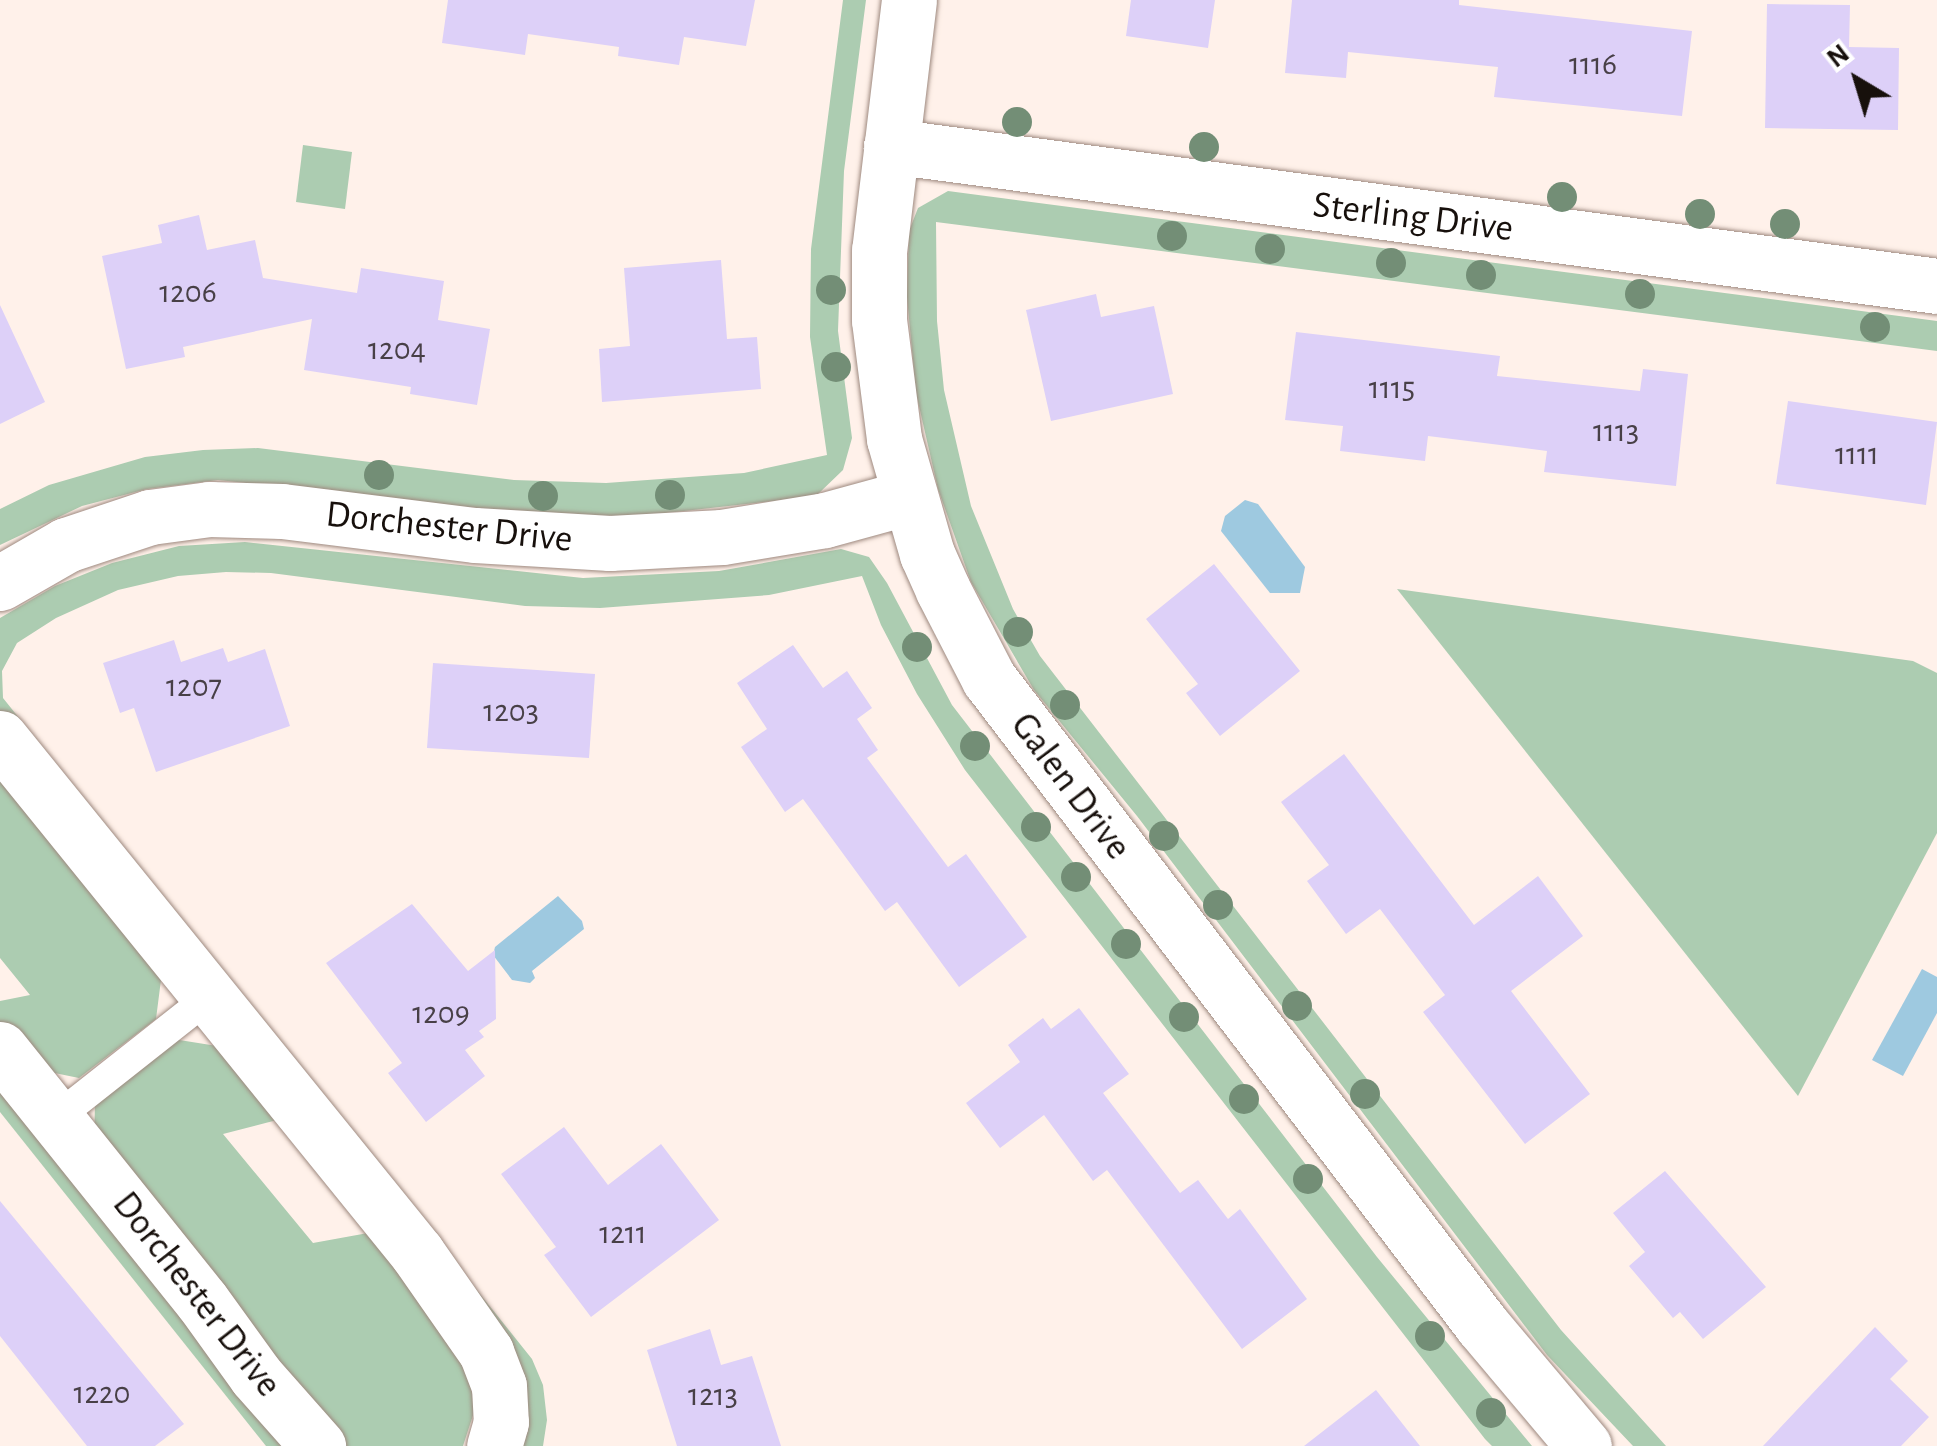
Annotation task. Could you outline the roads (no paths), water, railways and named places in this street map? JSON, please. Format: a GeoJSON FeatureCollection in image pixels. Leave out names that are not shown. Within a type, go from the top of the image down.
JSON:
{"type":"FeatureCollection","features":[{"type":"Feature","properties":{"kind":"street","name":"Galen Drive"},"geometry":{"type":"LineString","coordinates":[[909,0],[879,250],[879,320],[891,425],[927,554],[988,678],[1482,1326],[1584,1446]]}},
{"type":"Feature","properties":{"kind":"street","name":"Sterling Drive"},"geometry":{"type":"LineString","coordinates":[[890,146],[1937,286]]}},
{"type":"Feature","properties":{"kind":"street","name":"Dorchester Drive"},"geometry":{"type":"LineString","coordinates":[[0,583],[66,545],[150,517],[209,510],[282,510],[476,534],[610,543],[722,537],[826,520],[909,497]]}},
{"type":"Feature","properties":{"kind":"street"},"geometry":{"type":"LineString","coordinates":[[0,738],[417,1254],[486,1352],[499,1386],[501,1422],[494,1446]]}},
{"type":"Feature","properties":{"kind":"street","name":"Dorchester Drive"},"geometry":{"type":"LineString","coordinates":[[0,1048],[256,1376],[318,1446]]}},
{"type":"Feature","properties":{"kind":"lane"},"geometry":{"type":"LineString","coordinates":[[56,1118],[208,998]]}},
{"type":"Feature","properties":{"kind":"water"},"geometry":{"type":"Polygon","coordinates":[[[1245,500],[1258,504],[1305,567],[1300,593],[1270,593],[1221,531],[1225,516],[1245,500]]]}},
{"type":"Feature","properties":{"kind":"water"},"geometry":{"type":"Polygon","coordinates":[[[558,896],[582,921],[584,929],[532,971],[535,978],[530,983],[512,980],[493,955],[495,947],[558,896]]]}},
{"type":"Feature","properties":{"kind":"water"},"geometry":{"type":"Polygon","coordinates":[[[1922,969],[1937,977],[1937,1013],[1903,1076],[1872,1060],[1922,969]]]}}]}
